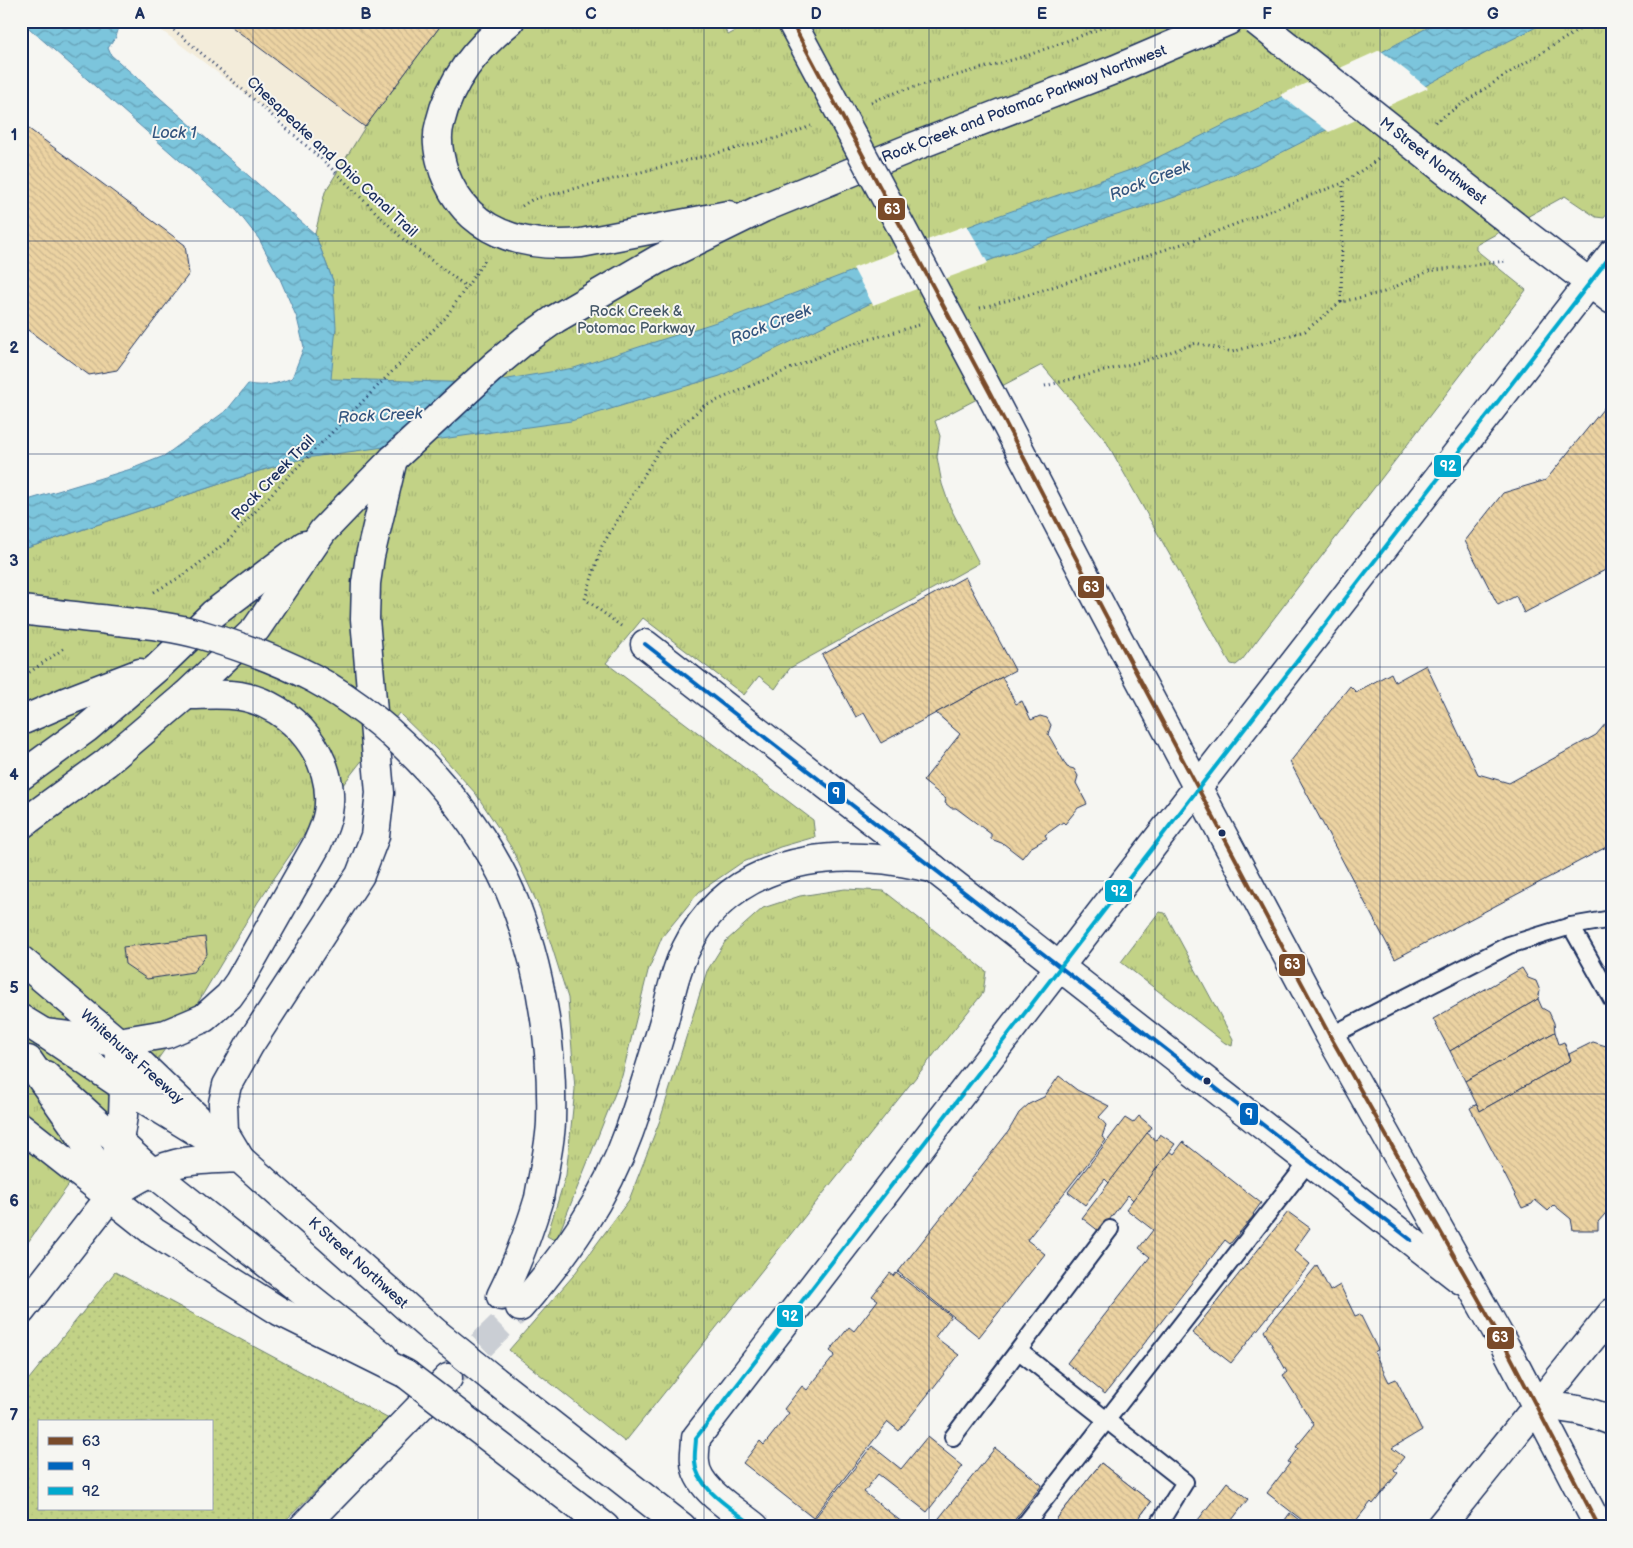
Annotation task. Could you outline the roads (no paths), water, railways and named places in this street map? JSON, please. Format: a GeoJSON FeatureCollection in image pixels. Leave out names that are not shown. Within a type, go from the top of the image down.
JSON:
{"type":"FeatureCollection","features":[{"type":"Feature","properties":{"kind":"main road"},"geometry":{"type":"LineString","coordinates":[[510,21],[478,50],[464,67],[446,103],[439,124],[440,160],[448,182],[469,212],[485,224],[501,234],[524,241],[561,245],[581,243],[763,208]]}},
{"type":"Feature","properties":{"kind":"main road"},"geometry":{"type":"LineString","coordinates":[[791,21],[1330,1036],[1536,1407],[1599,1527]]}},
{"type":"Feature","properties":{"kind":"main road","name":"Rock Creek and Potomac Parkway Northwest"},"geometry":{"type":"LineString","coordinates":[[763,208],[913,147],[1116,69],[1228,21]]}},
{"type":"Feature","properties":{"kind":"main road","name":"M Street Northwest"},"geometry":{"type":"LineString","coordinates":[[1256,21],[1612,300]]}},
{"type":"Feature","properties":{"kind":"main road"},"geometry":{"type":"LineString","coordinates":[[21,776],[86,728],[158,667],[213,614],[323,531],[393,459],[495,365],[524,341],[555,319],[657,260],[763,208]]}},
{"type":"Feature","properties":{"kind":"main road"},"geometry":{"type":"LineString","coordinates":[[756,1527],[706,1488],[699,1479],[695,1462],[696,1438],[1612,254]]}},
{"type":"Feature","properties":{"kind":"main road"},"geometry":{"type":"LineString","coordinates":[[21,1311],[110,1197],[123,1187],[152,1172],[186,1161],[239,1158],[224,1132],[223,1103],[227,1085],[250,1044],[360,874],[375,836],[380,793],[365,619],[366,583],[370,556],[393,459]]}},
{"type":"Feature","properties":{"kind":"main road"},"geometry":{"type":"LineString","coordinates":[[21,825],[106,763],[186,695],[256,629],[323,531]]}},
{"type":"Feature","properties":{"kind":"main road"},"geometry":{"type":"LineString","coordinates":[[21,610],[166,627],[201,634],[278,662],[314,679],[352,703],[405,746],[430,772],[463,814],[499,870],[515,904],[537,976],[549,1054],[551,1124],[539,1198],[511,1301],[549,1275],[594,1208],[612,1174],[641,1096],[686,948],[713,908],[750,880],[794,863],[821,858],[878,859],[933,868]]}},
{"type":"Feature","properties":{"kind":"main road"},"geometry":{"type":"LineString","coordinates":[[645,644],[1470,1287]]}},
{"type":"Feature","properties":{"kind":"main road"},"geometry":{"type":"LineString","coordinates":[[21,721],[64,702],[158,667]]}},
{"type":"Feature","properties":{"kind":"main road"},"geometry":{"type":"LineString","coordinates":[[44,1033],[118,1042],[166,1034],[204,1018],[229,996],[239,982],[325,827],[329,794],[325,773],[319,756],[295,722],[261,702],[241,696],[186,695]]}},
{"type":"Feature","properties":{"kind":"main road","name":"Whitehurst Freeway"},"geometry":{"type":"LineString","coordinates":[[21,960],[118,1042],[239,1158]]}},
{"type":"Feature","properties":{"kind":"main road","name":"K Street Northwest"},"geometry":{"type":"LineString","coordinates":[[21,1019],[124,1087],[239,1158],[436,1333],[682,1527]]}},
{"type":"Feature","properties":{"kind":"main road"},"geometry":{"type":"LineString","coordinates":[[110,1197],[123,1116],[124,1087],[118,1042]]}},
{"type":"Feature","properties":{"kind":"main road"},"geometry":{"type":"LineString","coordinates":[[24,1057],[152,1172],[406,1374],[605,1527]]}},
{"type":"Feature","properties":{"kind":"main road"},"geometry":{"type":"LineString","coordinates":[[24,1057],[82,1137],[110,1197]]}},
{"type":"Feature","properties":{"kind":"main road"},"geometry":{"type":"LineString","coordinates":[[21,1127],[154,1232],[279,1311],[406,1374]]}},
{"type":"Feature","properties":{"kind":"main road"},"geometry":{"type":"LineString","coordinates":[[1440,1527],[1612,1313]]}},
{"type":"Feature","properties":{"kind":"main road"},"geometry":{"type":"LineString","coordinates":[[303,1527],[448,1378]]}},
{"type":"Feature","properties":{"kind":"main road"},"geometry":{"type":"LineString","coordinates":[[1536,1407],[1573,1408],[1597,1414],[1612,1421]]}},
{"type":"Feature","properties":{"kind":"lane"},"geometry":{"type":"LineString","coordinates":[[1330,1036],[1510,945],[1571,926],[1612,919]]}},
{"type":"Feature","properties":{"kind":"lane"},"geometry":{"type":"LineString","coordinates":[[1571,926],[1612,999]]}},
{"type":"Feature","properties":{"kind":"lane"},"geometry":{"type":"LineString","coordinates":[[1023,1527],[1309,1161]]}},
{"type":"Feature","properties":{"kind":"lane"},"geometry":{"type":"LineString","coordinates":[[953,1436],[1110,1229]]}},
{"type":"Feature","properties":{"kind":"lane"},"geometry":{"type":"LineString","coordinates":[[1019,1351],[1185,1482],[1157,1527]]}},
{"type":"Feature","properties":{"kind":"water"},"geometry":{"type":"Polygon","coordinates":[[[21,21],[113,21],[119,27],[116,37],[108,48],[111,55],[315,234],[333,281],[336,327],[331,379],[484,383],[574,368],[735,316],[983,221],[1136,168],[1279,98],[1376,55],[1440,21],[1548,21],[1425,86],[1322,132],[1257,165],[1175,197],[1107,218],[869,304],[720,376],[571,421],[305,458],[259,471],[21,550],[21,502],[131,469],[164,456],[227,410],[248,384],[270,384],[292,378],[304,347],[297,318],[280,279],[259,239],[237,211],[21,21]]]}},
{"type":"Feature","properties":{"kind":"tunnel"},"geometry":{"type":"LineString","coordinates":[[451,1375],[520,1307]]}},
{"type":"Feature","properties":{"kind":"water label","name":"Lock 1"},"geometry":{"type":"Point","coordinates":[174,133]}},
{"type":"Feature","properties":{"kind":"water label","name":"Rock Creek"},"geometry":{"type":"Point","coordinates":[1150,181]}},
{"type":"Feature","properties":{"kind":"water label","name":"Rock Creek"},"geometry":{"type":"Point","coordinates":[771,325]}},
{"type":"Feature","properties":{"kind":"water label","name":"Rock Creek"},"geometry":{"type":"Point","coordinates":[380,416]}},
{"type":"Feature","properties":{"kind":"park label","name":"Rock Creek & Potomac Parkway"},"geometry":{"type":"Point","coordinates":[636,320]}}]}
